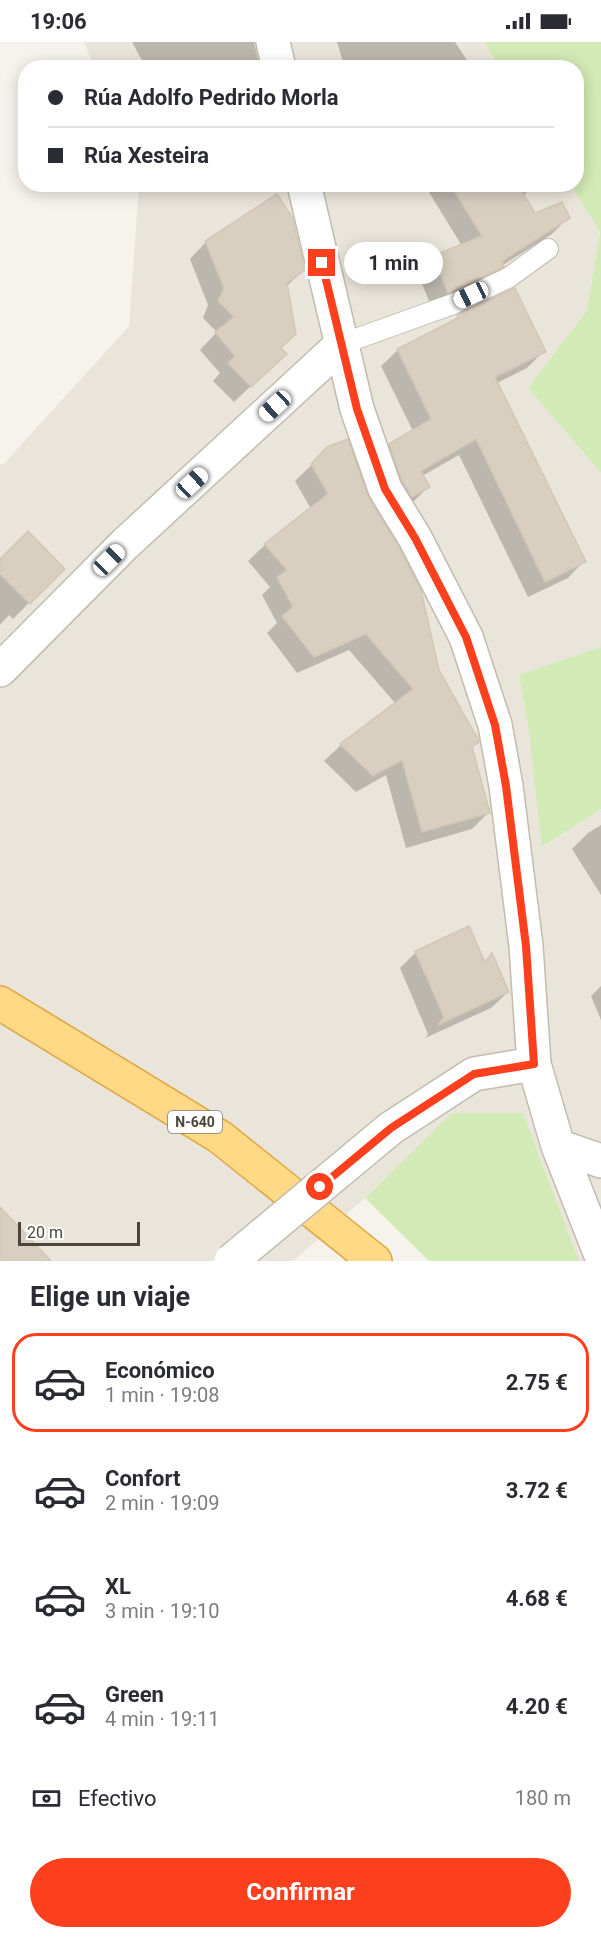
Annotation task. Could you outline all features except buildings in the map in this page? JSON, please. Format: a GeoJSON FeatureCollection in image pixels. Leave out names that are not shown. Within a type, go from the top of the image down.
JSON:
{"type":"FeatureCollection","features":[{"type":"Feature","properties":{"kind":"highway","name":"N-640"},"geometry":{"type":"LineString","coordinates":[[0,1003],[220,1137],[375,1261]]}},
{"type":"Feature","properties":{"kind":"street"},"geometry":{"type":"LineString","coordinates":[[273,42],[277,60]]}},
{"type":"Feature","properties":{"kind":"street"},"geometry":{"type":"LineString","coordinates":[[306,192],[357,409],[385,489],[415,538],[466,637],[495,725],[506,786],[526,946],[534,1064],[558,1146],[601,1255]]}},
{"type":"Feature","properties":{"kind":"street"},"geometry":{"type":"LineString","coordinates":[[0,670],[125,544],[342,345]]}},
{"type":"Feature","properties":{"kind":"street"},"geometry":{"type":"LineString","coordinates":[[231,1261],[391,1128],[474,1074],[534,1064]]}},
{"type":"Feature","properties":{"kind":"street"},"geometry":{"type":"LineString","coordinates":[[558,1146],[601,1161]]}},
{"type":"Feature","properties":{"kind":"lane"},"geometry":{"type":"LineString","coordinates":[[342,345],[453,304],[508,278],[548,249]]}},
{"type":"Feature","properties":{"kind":"shaded area"},"geometry":{"type":"Polygon","coordinates":[[[84,42],[484,42],[495,60],[91,60],[84,42]]]}},
{"type":"Feature","properties":{"kind":"shaded area"},"geometry":{"type":"Polygon","coordinates":[[[139,192],[575,192],[600,232],[587,310],[528,388],[601,473],[601,647],[519,676],[529,732],[543,847],[601,809],[601,1261],[579,1261],[523,1113],[452,1113],[365,1198],[293,1261],[0,1261],[0,464],[3,465],[129,326],[139,192]]]}},
{"type":"Feature","properties":{"kind":"green space"},"geometry":{"type":"Polygon","coordinates":[[[484,42],[601,42],[601,473],[528,388],[587,310],[600,232],[575,192],[584,192],[584,60],[495,60],[484,42]]]}},
{"type":"Feature","properties":{"kind":"green space"},"geometry":{"type":"Polygon","coordinates":[[[601,647],[601,809],[542,847],[529,732],[519,675],[601,647]]]}},
{"type":"Feature","properties":{"kind":"green space"},"geometry":{"type":"Polygon","coordinates":[[[452,1113],[523,1113],[579,1261],[429,1261],[365,1198],[452,1113]]]}},
{"type":"Feature","properties":{"kind":"route"},"geometry":{"type":"LineString","coordinates":[[320,1187],[391,1128],[474,1074],[534,1064],[526,946],[506,786],[495,725],[466,637],[415,538],[385,489],[357,409],[322,263]]}}]}
